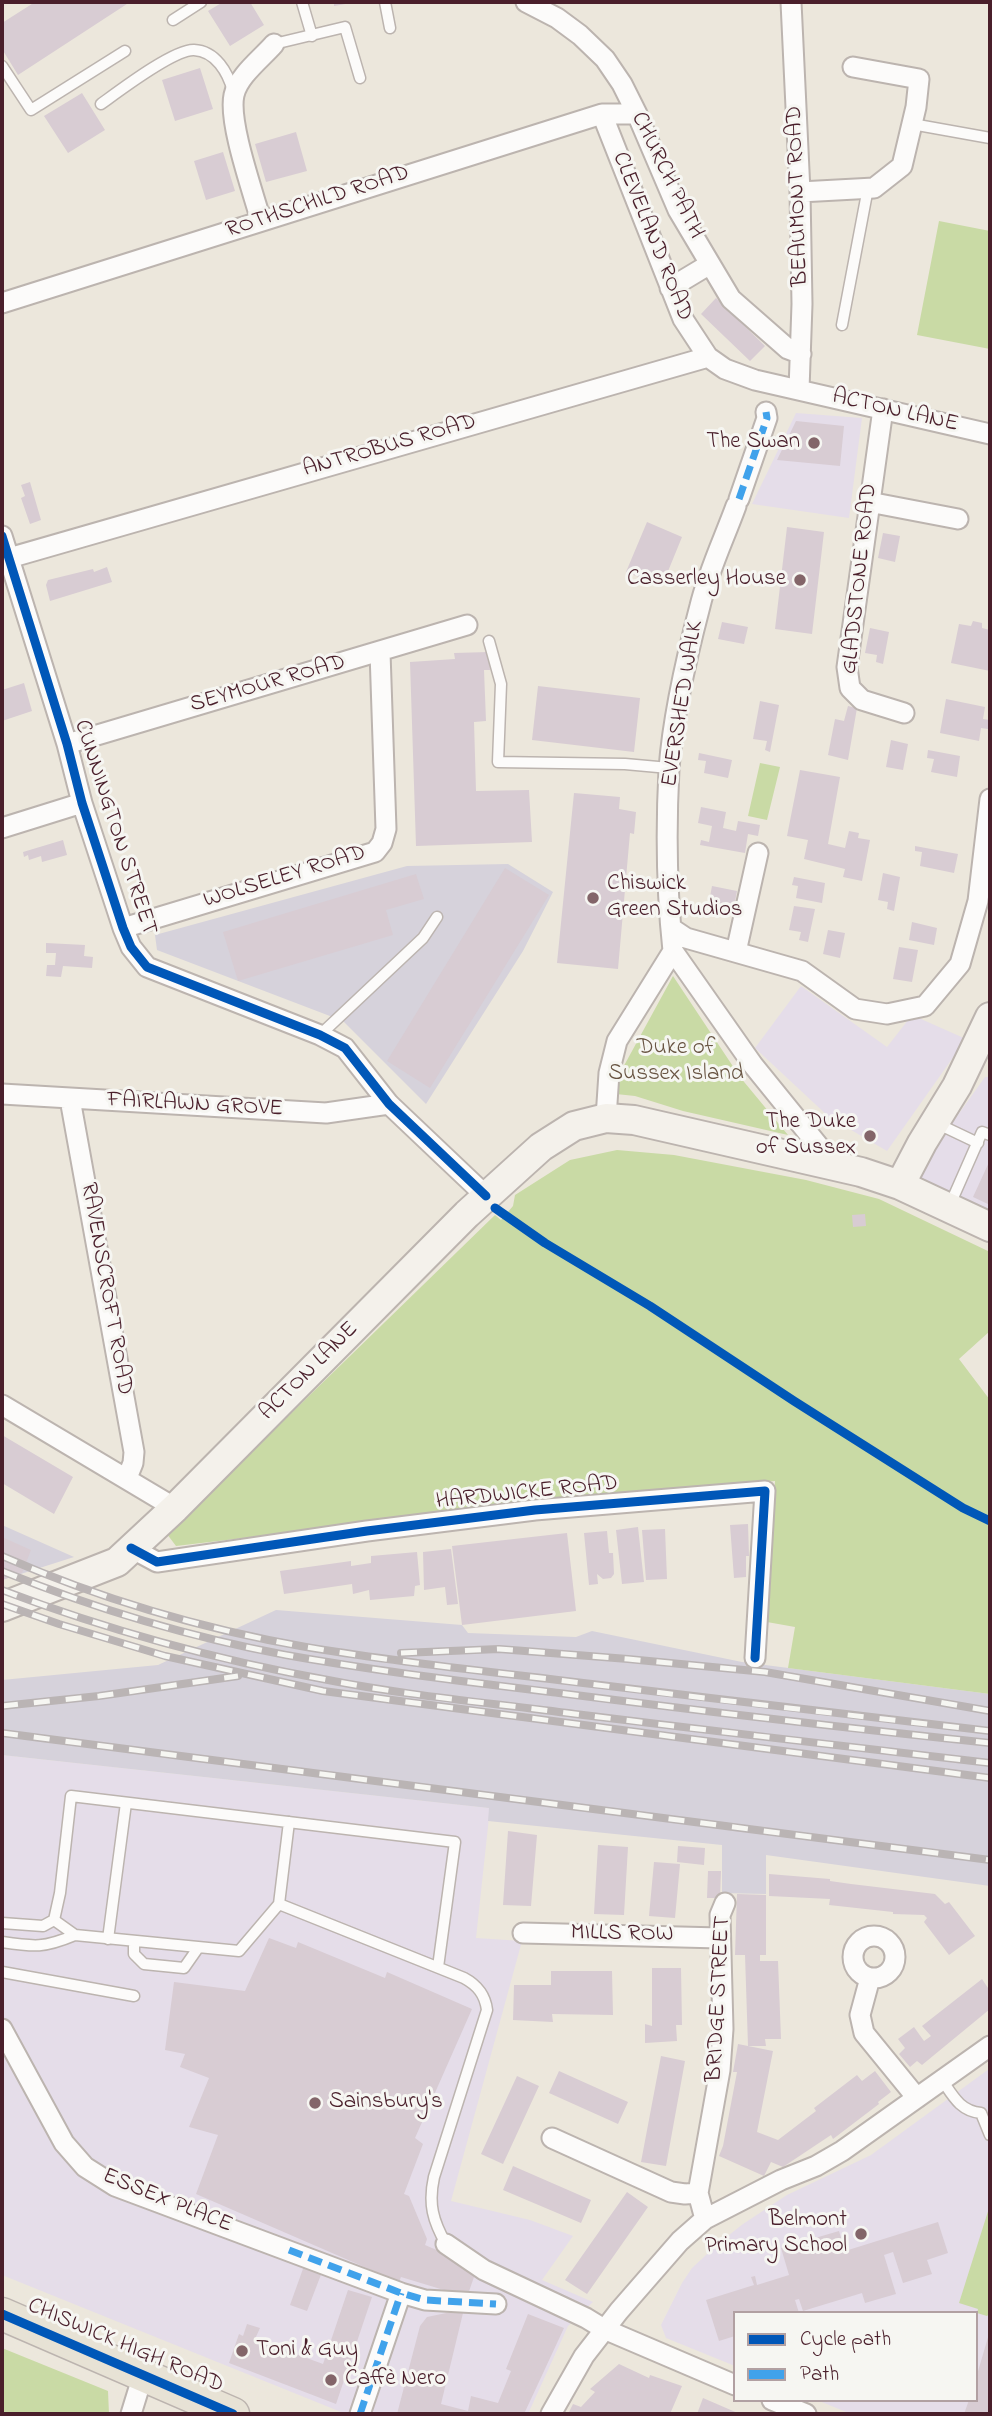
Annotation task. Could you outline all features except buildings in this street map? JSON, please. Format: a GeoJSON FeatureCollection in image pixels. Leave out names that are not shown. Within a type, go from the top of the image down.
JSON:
{"type":"FeatureCollection","features":[{"type":"Feature","properties":{"kind":"main road"},"geometry":{"type":"LineString","coordinates":[[901,1185],[922,1143],[957,1086],[990,1017]]}},
{"type":"Feature","properties":{"kind":"main road","name":"ACTON LANE"},"geometry":{"type":"LineString","coordinates":[[2,1607],[117,1562],[175,1508],[486,1196],[541,1147],[574,1126],[606,1118],[634,1120],[834,1165],[901,1185],[990,1227]]}},
{"type":"Feature","properties":{"kind":"main road","name":"CHISWICK HIGH ROAD"},"geometry":{"type":"LineString","coordinates":[[2,2314],[233,2414]]}},
{"type":"Feature","properties":{"kind":"street","name":"CHURCH PATH"},"geometry":{"type":"LineString","coordinates":[[526,2],[557,18],[605,59],[636,114],[678,211],[731,299],[788,349],[801,354]]}},
{"type":"Feature","properties":{"kind":"street","name":"BEAUMONT ROAD"},"geometry":{"type":"LineString","coordinates":[[791,2],[800,192],[799,390]]}},
{"type":"Feature","properties":{"kind":"street"},"geometry":{"type":"LineString","coordinates":[[261,221],[235,128],[234,95],[243,79],[274,44]]}},
{"type":"Feature","properties":{"kind":"street"},"geometry":{"type":"LineString","coordinates":[[800,192],[874,188],[902,166],[919,79],[853,67]]}},
{"type":"Feature","properties":{"kind":"street","name":"ROTHSCHILD ROAD"},"geometry":{"type":"LineString","coordinates":[[2,303],[602,114],[636,114]]}},
{"type":"Feature","properties":{"kind":"street","name":"CLEVELAND ROAD"},"geometry":{"type":"LineString","coordinates":[[602,114],[682,319],[708,357]]}},
{"type":"Feature","properties":{"kind":"street"},"geometry":{"type":"LineString","coordinates":[[670,288],[710,264]]}},
{"type":"Feature","properties":{"kind":"street"},"geometry":{"type":"LineString","coordinates":[[708,357],[725,369],[799,390]]}},
{"type":"Feature","properties":{"kind":"street","name":"ANTROBUS ROAD"},"geometry":{"type":"LineString","coordinates":[[5,559],[708,357]]}},
{"type":"Feature","properties":{"kind":"street","name":"ACTON LANE"},"geometry":{"type":"LineString","coordinates":[[799,390],[990,434]]}},
{"type":"Feature","properties":{"kind":"street","name":"GLADSTONE ROAD"},"geometry":{"type":"LineString","coordinates":[[883,409],[846,667],[850,688],[862,700],[904,713]]}},
{"type":"Feature","properties":{"kind":"street","name":"EVERSHED WALK"},"geometry":{"type":"LineString","coordinates":[[673,951],[669,768],[680,700],[700,604],[767,418],[766,412]]}},
{"type":"Feature","properties":{"kind":"street"},"geometry":{"type":"LineString","coordinates":[[869,502],[958,519]]}},
{"type":"Feature","properties":{"kind":"street","name":"CUNNINGTON STREET"},"geometry":{"type":"LineString","coordinates":[[2,536],[5,559],[67,744],[82,803],[131,947],[147,967],[320,1035],[345,1048],[388,1104],[486,1196]]}},
{"type":"Feature","properties":{"kind":"street","name":"SEYMOUR ROAD"},"geometry":{"type":"LineString","coordinates":[[67,744],[467,625]]}},
{"type":"Feature","properties":{"kind":"street","name":"WOLSELEY ROAD"},"geometry":{"type":"LineString","coordinates":[[123,928],[375,852],[382,843],[386,829],[380,652]]}},
{"type":"Feature","properties":{"kind":"street"},"geometry":{"type":"LineString","coordinates":[[671,928],[686,938],[803,971],[855,1009],[887,1014],[925,1006],[960,964],[978,901],[990,799]]}},
{"type":"Feature","properties":{"kind":"street"},"geometry":{"type":"LineString","coordinates":[[2,828],[82,803]]}},
{"type":"Feature","properties":{"kind":"street"},"geometry":{"type":"LineString","coordinates":[[736,952],[758,853]]}},
{"type":"Feature","properties":{"kind":"street"},"geometry":{"type":"LineString","coordinates":[[606,1118],[609,1073],[617,1041],[673,951],[753,1065],[834,1165]]}},
{"type":"Feature","properties":{"kind":"street","name":"FAIRLAWN GROVE"},"geometry":{"type":"LineString","coordinates":[[2,1094],[326,1113],[388,1104]]}},
{"type":"Feature","properties":{"kind":"street","name":"RAVENSCROFT ROAD"},"geometry":{"type":"LineString","coordinates":[[70,1099],[134,1452],[127,1478]]}},
{"type":"Feature","properties":{"kind":"street"},"geometry":{"type":"LineString","coordinates":[[2,1405],[175,1508]]}},
{"type":"Feature","properties":{"kind":"street","name":"HARDWICKE ROAD"},"geometry":{"type":"LineString","coordinates":[[131,1548],[157,1562],[535,1510],[765,1491],[755,1658]]}},
{"type":"Feature","properties":{"kind":"street","name":"BRIDGE STREET"},"geometry":{"type":"LineString","coordinates":[[713,2215],[698,2193],[720,2070],[723,2029],[720,1914],[725,1903]]}},
{"type":"Feature","properties":{"kind":"street","name":"MILLS ROW"},"geometry":{"type":"LineString","coordinates":[[523,1933],[720,1938]]}},
{"type":"Feature","properties":{"kind":"street"},"geometry":{"type":"LineString","coordinates":[[870,1978],[860,2015],[864,2034],[917,2098]]}},
{"type":"Feature","properties":{"kind":"street","name":"ESSEX PLACE"},"geometry":{"type":"LineString","coordinates":[[2,2029],[64,2143],[85,2166],[115,2186],[401,2293],[425,2300],[496,2304]]}},
{"type":"Feature","properties":{"kind":"street"},"geometry":{"type":"LineString","coordinates":[[551,2414],[584,2356],[604,2329],[680,2241],[713,2215],[842,2151],[990,2046]]}},
{"type":"Feature","properties":{"kind":"street"},"geometry":{"type":"LineString","coordinates":[[552,2138],[671,2192],[698,2193]]}},
{"type":"Feature","properties":{"kind":"street"},"geometry":{"type":"LineString","coordinates":[[446,2244],[484,2270],[604,2329],[733,2384]]}},
{"type":"Feature","properties":{"kind":"street"},"geometry":{"type":"LineString","coordinates":[[360,2414],[401,2293]]}},
{"type":"Feature","properties":{"kind":"street"},"geometry":{"type":"LineString","coordinates":[[131,2414],[143,2375]]}},
{"type":"Feature","properties":{"kind":"street"},"geometry":{"type":"LineString","coordinates":[[777,2402],[806,2414]]}},
{"type":"Feature","properties":{"kind":"lane"},"geometry":{"type":"LineString","coordinates":[[173,20],[201,2]]}},
{"type":"Feature","properties":{"kind":"lane"},"geometry":{"type":"LineString","coordinates":[[302,2],[312,36]]}},
{"type":"Feature","properties":{"kind":"lane"},"geometry":{"type":"LineString","coordinates":[[385,2],[390,28]]}},
{"type":"Feature","properties":{"kind":"lane"},"geometry":{"type":"LineString","coordinates":[[274,44],[345,27],[360,78]]}},
{"type":"Feature","properties":{"kind":"lane"},"geometry":{"type":"LineString","coordinates":[[101,104],[147,72],[184,51],[196,50],[209,55],[221,65],[228,74],[234,95]]}},
{"type":"Feature","properties":{"kind":"lane"},"geometry":{"type":"LineString","coordinates":[[2,65],[31,110],[125,51]]}},
{"type":"Feature","properties":{"kind":"lane"},"geometry":{"type":"LineString","coordinates":[[912,124],[990,138]]}},
{"type":"Feature","properties":{"kind":"lane"},"geometry":{"type":"LineString","coordinates":[[842,326],[868,188]]}},
{"type":"Feature","properties":{"kind":"lane"},"geometry":{"type":"LineString","coordinates":[[489,641],[501,684],[498,762],[625,764],[669,768]]}},
{"type":"Feature","properties":{"kind":"lane"},"geometry":{"type":"LineString","coordinates":[[320,1035],[422,938],[437,917]]}},
{"type":"Feature","properties":{"kind":"lane"},"geometry":{"type":"LineString","coordinates":[[935,1123],[978,1143]]}},
{"type":"Feature","properties":{"kind":"lane"},"geometry":{"type":"LineString","coordinates":[[948,1208],[982,1132],[990,1135]]}},
{"type":"Feature","properties":{"kind":"lane"},"geometry":{"type":"LineString","coordinates":[[2,1923],[43,1927],[54,1920],[60,1894],[71,1796],[455,1842],[438,1967]]}},
{"type":"Feature","properties":{"kind":"lane"},"geometry":{"type":"LineString","coordinates":[[108,1939],[126,1803]]}},
{"type":"Feature","properties":{"kind":"lane"},"geometry":{"type":"LineString","coordinates":[[2,1942],[36,1947],[75,1935],[239,1951],[279,1904],[289,1822]]}},
{"type":"Feature","properties":{"kind":"lane"},"geometry":{"type":"LineString","coordinates":[[279,1904],[438,1967],[473,1983],[482,1993],[487,2010],[431,2189],[433,2216],[446,2244]]}},
{"type":"Feature","properties":{"kind":"lane"},"geometry":{"type":"LineString","coordinates":[[54,1920],[75,1935]]}},
{"type":"Feature","properties":{"kind":"lane"},"geometry":{"type":"LineString","coordinates":[[134,1941],[134,1954],[144,1964],[184,1968],[198,1948]]}},
{"type":"Feature","properties":{"kind":"lane"},"geometry":{"type":"LineString","coordinates":[[2,1972],[134,1996]]}},
{"type":"Feature","properties":{"kind":"lane"},"geometry":{"type":"LineString","coordinates":[[942,2080],[958,2104],[969,2112],[981,2113],[990,2135]]}},
{"type":"Feature","properties":{"kind":"shaded area"},"geometry":{"type":"Polygon","coordinates":[[[796,413],[862,418],[849,518],[752,504],[796,413]]]}},
{"type":"Feature","properties":{"kind":"shaded area"},"geometry":{"type":"Polygon","coordinates":[[[508,864],[553,892],[523,951],[426,1104],[343,1021],[157,950],[155,935],[407,866],[508,864]]]}},
{"type":"Feature","properties":{"kind":"shaded area"},"geometry":{"type":"Polygon","coordinates":[[[801,986],[887,1047],[912,1015],[966,1039],[887,1151],[829,1117],[755,1048],[801,986]]]}},
{"type":"Feature","properties":{"kind":"shaded area"},"geometry":{"type":"Polygon","coordinates":[[[985,1077],[990,1077],[990,1224],[908,1185],[985,1077]]]}},
{"type":"Feature","properties":{"kind":"shaded area"},"geometry":{"type":"Polygon","coordinates":[[[2,1525],[74,1557],[2,1580],[2,1525]]]}},
{"type":"Feature","properties":{"kind":"shaded area"},"geometry":{"type":"Polygon","coordinates":[[[276,1610],[462,1625],[468,1633],[576,1637],[592,1631],[742,1662],[990,1694],[990,1886],[766,1855],[766,1894],[722,1893],[722,1845],[488,1821],[489,1808],[2,1755],[2,1680],[158,1665],[276,1610]]]}},
{"type":"Feature","properties":{"kind":"shaded area"},"geometry":{"type":"Polygon","coordinates":[[[2,1755],[490,1808],[476,1938],[522,1941],[451,2201],[530,2220],[573,2236],[542,2280],[593,2302],[568,2326],[528,2414],[346,2414],[2,2275],[2,1755]]]}},
{"type":"Feature","properties":{"kind":"shaded area","name":"Belmont Primary School"},"geometry":{"type":"Polygon","coordinates":[[[989,2069],[990,2414],[851,2414],[822,2402],[978,2402],[978,2311],[733,2311],[733,2365],[666,2338],[661,2325],[682,2283],[692,2268],[719,2243],[787,2195],[871,2155],[989,2069]]]}},
{"type":"Feature","properties":{"kind":"green space"},"geometry":{"type":"Polygon","coordinates":[[[939,221],[990,231],[990,349],[917,335],[939,221]]]}},
{"type":"Feature","properties":{"kind":"green space"},"geometry":{"type":"Polygon","coordinates":[[[760,763],[780,767],[767,820],[748,816],[760,763]]]}},
{"type":"Feature","properties":{"kind":"green space","name":"Duke of Sussex Island"},"geometry":{"type":"Polygon","coordinates":[[[673,976],[740,1077],[788,1135],[683,1111],[635,1096],[616,1094],[620,1073],[673,976]]]}},
{"type":"Feature","properties":{"kind":"green space"},"geometry":{"type":"Polygon","coordinates":[[[617,1150],[674,1155],[806,1180],[879,1199],[990,1252],[990,1331],[959,1359],[990,1400],[990,1694],[788,1668],[795,1627],[767,1622],[775,1481],[496,1508],[176,1546],[167,1534],[495,1215],[501,1220],[513,1206],[515,1195],[570,1160],[617,1150]]]}},
{"type":"Feature","properties":{"kind":"green space"},"geometry":{"type":"Polygon","coordinates":[[[990,2205],[990,2313],[987,2316],[978,2313],[978,2309],[959,2303],[990,2205]]]}},
{"type":"Feature","properties":{"kind":"green space"},"geometry":{"type":"Polygon","coordinates":[[[2,2348],[108,2391],[109,2414],[2,2414],[2,2348]]]}},
{"type":"Feature","properties":{"kind":"railway"},"geometry":{"type":"LineString","coordinates":[[2,1556],[113,1599],[228,1631],[306,1647],[432,1665],[990,1731]]}},
{"type":"Feature","properties":{"kind":"railway"},"geometry":{"type":"LineString","coordinates":[[2,1571],[142,1620],[286,1655],[491,1685],[990,1743]]}},
{"type":"Feature","properties":{"kind":"railway"},"geometry":{"type":"LineString","coordinates":[[2,1590],[163,1642],[245,1663],[359,1686],[990,1763]]}},
{"type":"Feature","properties":{"kind":"railway"},"geometry":{"type":"LineString","coordinates":[[2,1604],[165,1656],[323,1691],[990,1778]]}},
{"type":"Feature","properties":{"kind":"railway"},"geometry":{"type":"LineString","coordinates":[[401,1653],[499,1649],[765,1672],[990,1711]]}},
{"type":"Feature","properties":{"kind":"railway"},"geometry":{"type":"LineString","coordinates":[[2,1706],[99,1696],[238,1676]]}},
{"type":"Feature","properties":{"kind":"railway"},"geometry":{"type":"LineString","coordinates":[[2,1733],[990,1860]]}},
{"type":"Feature","properties":{"kind":"marked path"},"geometry":{"type":"LineString","coordinates":[[739,499],[767,418],[766,412]]}},
{"type":"Feature","properties":{"kind":"marked path"},"geometry":{"type":"LineString","coordinates":[[289,2250],[425,2300],[496,2304]]}},
{"type":"Feature","properties":{"kind":"marked path"},"geometry":{"type":"LineString","coordinates":[[360,2414],[401,2293]]}},
{"type":"Feature","properties":{"kind":"cycle path"},"geometry":{"type":"LineString","coordinates":[[2,536],[67,744],[82,803],[131,947],[147,967],[320,1035],[345,1048],[389,1104],[486,1196]]}},
{"type":"Feature","properties":{"kind":"cycle path"},"geometry":{"type":"LineString","coordinates":[[495,1208],[545,1243],[650,1306],[963,1508],[990,1521]]}},
{"type":"Feature","properties":{"kind":"cycle path"},"geometry":{"type":"LineString","coordinates":[[131,1548],[157,1562],[535,1510],[765,1491],[755,1658]]}},
{"type":"Feature","properties":{"kind":"cycle path"},"geometry":{"type":"LineString","coordinates":[[2,2314],[233,2414]]}},
{"type":"Feature","properties":{"kind":"place","name":"The Swan"},"geometry":{"type":"Point","coordinates":[814,443]}},
{"type":"Feature","properties":{"kind":"place","name":"Casserley House"},"geometry":{"type":"Point","coordinates":[800,580]}},
{"type":"Feature","properties":{"kind":"place","name":"Chiswick Green Studios"},"geometry":{"type":"Point","coordinates":[593,898]}},
{"type":"Feature","properties":{"kind":"place","name":"The Duke of Sussex"},"geometry":{"type":"Point","coordinates":[870,1136]}},
{"type":"Feature","properties":{"kind":"place","name":"Sainsbury's"},"geometry":{"type":"Point","coordinates":[315,2103]}},
{"type":"Feature","properties":{"kind":"place","name":"Belmont Primary School"},"geometry":{"type":"Point","coordinates":[861,2234]}},
{"type":"Feature","properties":{"kind":"place","name":"Toni & Guy"},"geometry":{"type":"Point","coordinates":[242,2351]}},
{"type":"Feature","properties":{"kind":"place","name":"Caffè Nero"},"geometry":{"type":"Point","coordinates":[331,2380]}}]}
